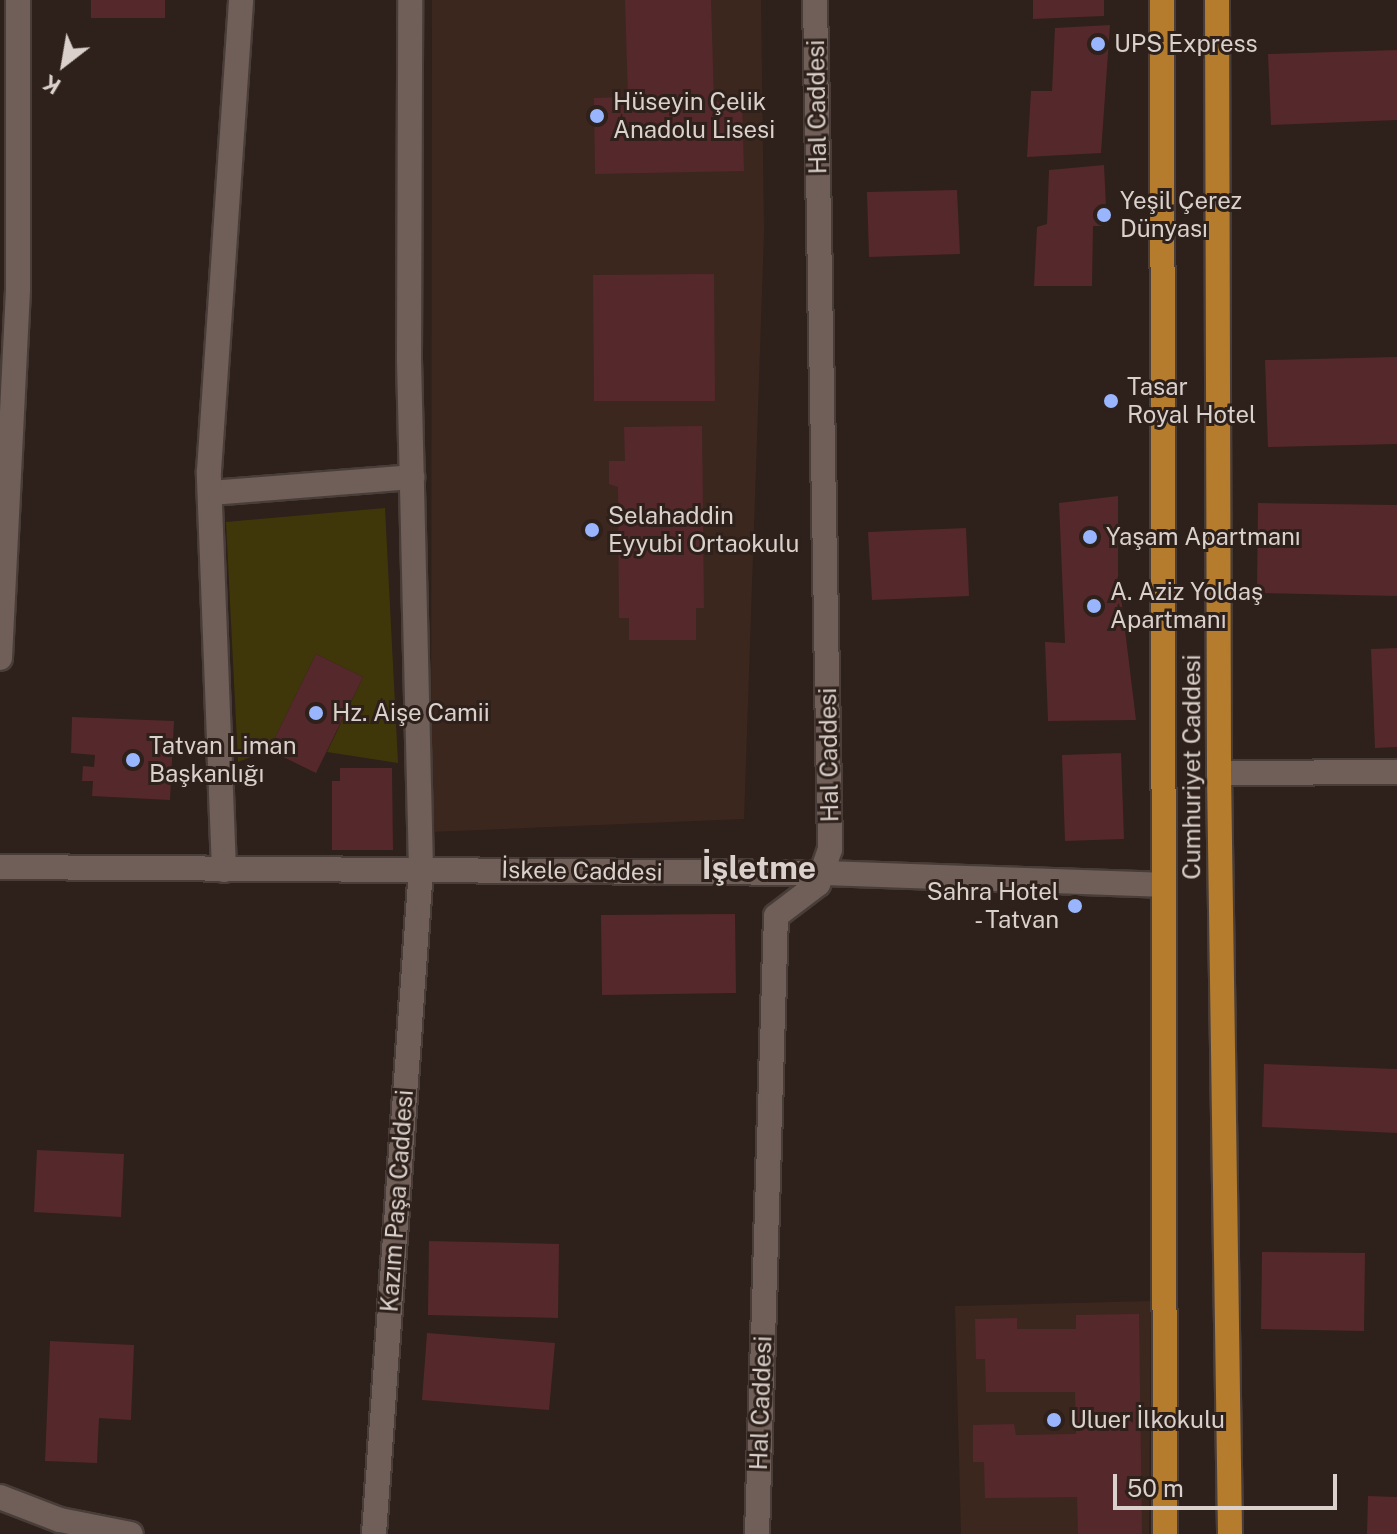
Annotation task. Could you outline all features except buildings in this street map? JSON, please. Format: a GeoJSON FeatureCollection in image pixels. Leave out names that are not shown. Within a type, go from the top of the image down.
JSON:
{"type":"FeatureCollection","features":[{"type":"Feature","properties":{"kind":"highway","name":"Cumhuriyet Caddesi"},"geometry":{"type":"LineString","coordinates":[[1162,0],[1165,1534]]}},
{"type":"Feature","properties":{"kind":"highway","name":"Cumhuriyet Caddesi"},"geometry":{"type":"LineString","coordinates":[[1217,0],[1219,773],[1230,1534]]}},
{"type":"Feature","properties":{"kind":"street"},"geometry":{"type":"LineString","coordinates":[[0,658],[18,290],[18,0]]}},
{"type":"Feature","properties":{"kind":"street"},"geometry":{"type":"LineString","coordinates":[[224,870],[210,493],[241,0]]}},
{"type":"Feature","properties":{"kind":"street","name":"Kazım Paşa Caddesi"},"geometry":{"type":"LineString","coordinates":[[374,1534],[421,869],[412,477],[410,0]]}},
{"type":"Feature","properties":{"kind":"street","name":"Hal Caddesi"},"geometry":{"type":"LineString","coordinates":[[757,1534],[776,916],[818,884],[830,849],[815,0]]}},
{"type":"Feature","properties":{"kind":"street"},"geometry":{"type":"LineString","coordinates":[[210,493],[412,477]]}},
{"type":"Feature","properties":{"kind":"street"},"geometry":{"type":"LineString","coordinates":[[1219,773],[1397,772]]}},
{"type":"Feature","properties":{"kind":"street","name":"İskele Caddesi"},"geometry":{"type":"LineString","coordinates":[[0,867],[822,873],[1163,885]]}},
{"type":"Feature","properties":{"kind":"street"},"geometry":{"type":"LineString","coordinates":[[0,1497],[60,1520],[131,1534]]}},
{"type":"Feature","properties":{"kind":"shaded area","name":"Selahaddin Eyyubi Ortaokulu"},"geometry":{"type":"Polygon","coordinates":[[[432,0],[761,0],[764,232],[744,819],[431,832],[432,0]]]}},
{"type":"Feature","properties":{"kind":"shaded area"},"geometry":{"type":"Polygon","coordinates":[[[385,508],[398,763],[327,752],[363,677],[316,654],[269,750],[238,762],[226,522],[385,508]]]}},
{"type":"Feature","properties":{"kind":"shaded area","name":"Uluer İlkokulu"},"geometry":{"type":"Polygon","coordinates":[[[1151,1301],[1149,1534],[961,1534],[955,1306],[1151,1301]]]}},
{"type":"Feature","properties":{"kind":"place","name":"UPS Express"},"geometry":{"type":"Point","coordinates":[1098,44]}},
{"type":"Feature","properties":{"kind":"place","name":"Hüseyin Çelik Anadolu Lisesi"},"geometry":{"type":"Point","coordinates":[597,116]}},
{"type":"Feature","properties":{"kind":"place","name":"Yeşil Çerez Dünyası"},"geometry":{"type":"Point","coordinates":[1104,215]}},
{"type":"Feature","properties":{"kind":"place","name":"Tasar Royal Hotel"},"geometry":{"type":"Point","coordinates":[1111,401]}},
{"type":"Feature","properties":{"kind":"place","name":"Selahaddin Eyyubi Ortaokulu"},"geometry":{"type":"Point","coordinates":[592,530]}},
{"type":"Feature","properties":{"kind":"place","name":"Yaşam Apartmanı"},"geometry":{"type":"Point","coordinates":[1090,537]}},
{"type":"Feature","properties":{"kind":"place","name":"A. Aziz Yoldaş Apartmanı"},"geometry":{"type":"Point","coordinates":[1094,606]}},
{"type":"Feature","properties":{"kind":"place","name":"Hz. Aişe Camii"},"geometry":{"type":"Point","coordinates":[316,713]}},
{"type":"Feature","properties":{"kind":"place","name":"Tatvan Liman Başkanlığı"},"geometry":{"type":"Point","coordinates":[133,760]}},
{"type":"Feature","properties":{"kind":"place","name":"Sahra Hotel - Tatvan"},"geometry":{"type":"Point","coordinates":[1075,906]}},
{"type":"Feature","properties":{"kind":"place","name":"Uluer İlkokulu"},"geometry":{"type":"Point","coordinates":[1054,1420]}},
{"type":"Feature","properties":{"kind":"district","name":"İşletme"},"geometry":{"type":"Point","coordinates":[759,868]}}]}
